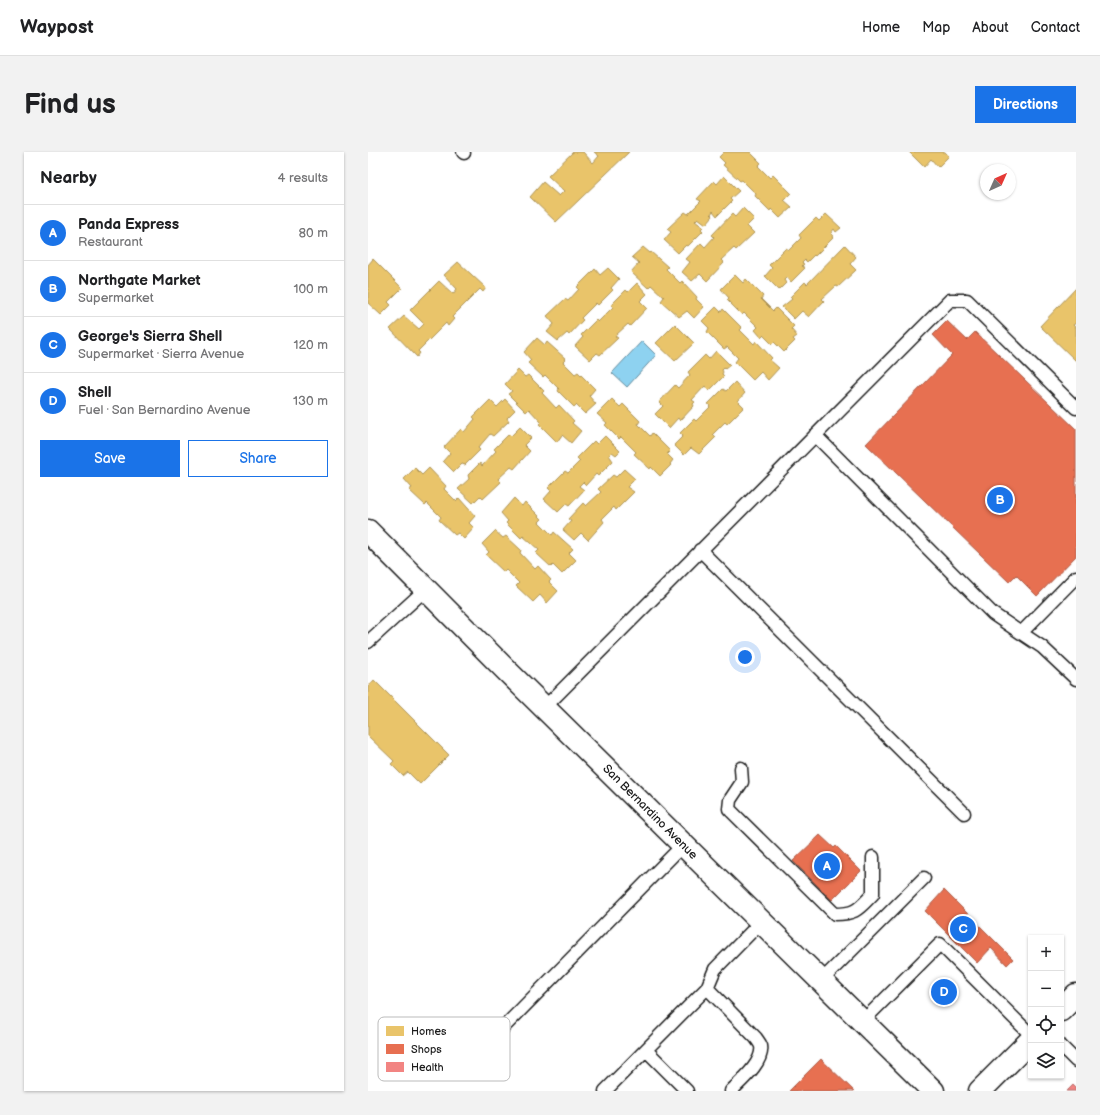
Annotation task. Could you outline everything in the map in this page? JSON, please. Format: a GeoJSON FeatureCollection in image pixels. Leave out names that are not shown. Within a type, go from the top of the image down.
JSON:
{"type":"FeatureCollection","features":[{"type":"Feature","properties":{"kind":"main road","name":"San Bernardino Avenue"},"geometry":{"type":"LineString","coordinates":[[368,531],[544,708],[933,1091]]}},
{"type":"Feature","properties":{"kind":"main road"},"geometry":{"type":"LineString","coordinates":[[1064,1007],[1076,995]]}},
{"type":"Feature","properties":{"kind":"main road"},"geometry":{"type":"LineString","coordinates":[[980,1091],[1028,1043]]}},
{"type":"Feature","properties":{"kind":"lane"},"geometry":{"type":"LineString","coordinates":[[544,708],[950,300],[967,300],[1076,408]]}},
{"type":"Feature","properties":{"kind":"lane"},"geometry":{"type":"LineString","coordinates":[[815,435],[993,614],[1073,670]]}},
{"type":"Feature","properties":{"kind":"lane"},"geometry":{"type":"LineString","coordinates":[[700,550],[964,813]]}},
{"type":"Feature","properties":{"kind":"lane"},"geometry":{"type":"LineString","coordinates":[[1021,633],[1076,577]]}},
{"type":"Feature","properties":{"kind":"lane"},"geometry":{"type":"LineString","coordinates":[[368,642],[426,589]]}},
{"type":"Feature","properties":{"kind":"lane"},"geometry":{"type":"LineString","coordinates":[[741,768],[742,782],[730,800],[729,809],[835,914],[848,914],[859,909],[873,894],[873,857]]}},
{"type":"Feature","properties":{"kind":"lane"},"geometry":{"type":"LineString","coordinates":[[510,1021],[683,845]]}},
{"type":"Feature","properties":{"kind":"lane"},"geometry":{"type":"LineString","coordinates":[[821,981],[924,878]]}},
{"type":"Feature","properties":{"kind":"lane"},"geometry":{"type":"LineString","coordinates":[[605,1091],[707,988],[715,968],[761,922]]}},
{"type":"Feature","properties":{"kind":"lane"},"geometry":{"type":"LineString","coordinates":[[863,1021],[940,944],[1028,1031]]}},
{"type":"Feature","properties":{"kind":"lane"},"geometry":{"type":"LineString","coordinates":[[707,988],[761,1045],[761,1052],[753,1068],[730,1091]]}},
{"type":"Feature","properties":{"kind":"lane"},"geometry":{"type":"LineString","coordinates":[[1064,1049],[1076,1061]]}},
{"type":"Feature","properties":{"kind":"lane"},"geometry":{"type":"LineString","coordinates":[[646,1050],[687,1091]]}},
{"type":"Feature","properties":{"kind":"water"},"geometry":{"type":"Polygon","coordinates":[[[642,341],[656,355],[627,387],[612,373],[642,341]]]}},
{"type":"Feature","properties":{"kind":"building: Homes"},"geometry":{"type":"Polygon","coordinates":[[[573,152],[583,152],[593,163],[599,156],[594,152],[629,152],[556,222],[530,197],[543,182],[559,196],[564,191],[548,176],[573,152]]]}},
{"type":"Feature","properties":{"kind":"building: Homes"},"geometry":{"type":"Polygon","coordinates":[[[724,152],[750,152],[761,163],[758,166],[770,178],[773,175],[791,193],[784,200],[792,207],[780,218],[771,209],[770,211],[742,180],[740,181],[723,165],[725,163],[719,157],[724,152]]]}},
{"type":"Feature","properties":{"kind":"building: Homes"},"geometry":{"type":"Polygon","coordinates":[[[909,152],[945,152],[949,156],[938,167],[931,159],[924,167],[909,152]]]}},
{"type":"Feature","properties":{"kind":"building: Homes"},"geometry":{"type":"Polygon","coordinates":[[[724,176],[739,191],[730,199],[732,201],[717,216],[713,211],[711,214],[713,216],[706,224],[698,218],[695,221],[703,227],[701,229],[703,231],[688,246],[686,245],[678,253],[664,240],[671,232],[667,229],[685,212],[688,214],[701,201],[697,199],[714,181],[717,184],[724,176]]]}},
{"type":"Feature","properties":{"kind":"building: Homes"},"geometry":{"type":"Polygon","coordinates":[[[743,208],[754,219],[747,226],[754,233],[736,250],[734,248],[721,260],[724,263],[707,281],[700,274],[692,281],[682,272],[690,262],[686,259],[701,243],[705,247],[714,237],[712,235],[732,214],[735,217],[743,208]]]}},
{"type":"Feature","properties":{"kind":"building: Homes"},"geometry":{"type":"Polygon","coordinates":[[[826,214],[841,228],[836,232],[834,229],[831,233],[833,238],[815,256],[814,255],[807,262],[805,260],[802,263],[804,264],[802,266],[805,268],[791,282],[787,277],[784,280],[786,283],[779,290],[765,276],[772,268],[769,265],[786,248],[789,250],[801,238],[799,235],[816,218],[819,221],[826,214]]]}},
{"type":"Feature","properties":{"kind":"building: Homes"},"geometry":{"type":"Polygon","coordinates":[[[845,245],[856,257],[850,264],[856,270],[838,287],[836,286],[822,299],[824,301],[809,317],[802,311],[794,319],[782,307],[792,299],[790,297],[805,282],[807,284],[845,245]]]}},
{"type":"Feature","properties":{"kind":"building: Homes"},"geometry":{"type":"Polygon","coordinates":[[[643,247],[668,267],[666,269],[680,283],[682,281],[697,297],[696,299],[704,307],[694,318],[687,311],[679,317],[661,301],[664,297],[651,285],[648,288],[631,272],[639,263],[632,257],[643,247]]]}},
{"type":"Feature","properties":{"kind":"building: Homes"},"geometry":{"type":"Polygon","coordinates":[[[373,259],[402,288],[388,302],[391,305],[381,315],[368,303],[368,265],[373,259]]]}},
{"type":"Feature","properties":{"kind":"building: Homes"},"geometry":{"type":"Polygon","coordinates":[[[458,262],[486,288],[483,292],[480,289],[452,317],[454,319],[448,326],[446,323],[418,351],[420,353],[417,357],[390,329],[404,316],[419,329],[424,324],[410,310],[439,281],[453,294],[457,289],[444,275],[458,262]]]}},
{"type":"Feature","properties":{"kind":"building: Homes"},"geometry":{"type":"Polygon","coordinates":[[[608,268],[619,279],[611,288],[613,290],[598,305],[596,303],[581,318],[583,320],[569,335],[567,333],[558,341],[547,332],[554,324],[547,316],[565,299],[568,301],[579,289],[577,287],[595,269],[600,275],[608,268]]]}},
{"type":"Feature","properties":{"kind":"building: Homes"},"geometry":{"type":"Polygon","coordinates":[[[735,275],[743,283],[746,279],[763,296],[761,299],[773,311],[776,308],[794,326],[791,329],[797,336],[793,339],[795,341],[784,352],[774,342],[772,344],[763,335],[761,337],[755,330],[758,327],[744,313],[742,315],[727,300],[729,298],[721,289],[735,275]]]}},
{"type":"Feature","properties":{"kind":"building: Homes"},"geometry":{"type":"Polygon","coordinates":[[[637,283],[647,294],[640,301],[647,308],[630,326],[628,324],[615,336],[618,338],[600,355],[597,353],[590,360],[575,346],[583,337],[581,335],[596,320],[598,322],[613,307],[611,305],[626,290],[628,292],[637,283]]]}},
{"type":"Feature","properties":{"kind":"building: Homes"},"geometry":{"type":"Polygon","coordinates":[[[1076,288],[1076,323],[1073,325],[1076,328],[1076,361],[1040,326],[1076,288]]]}},
{"type":"Feature","properties":{"kind":"building: Homes"},"geometry":{"type":"Polygon","coordinates":[[[716,307],[721,312],[723,309],[742,328],[740,330],[754,344],[756,341],[772,358],[770,360],[779,368],[768,380],[761,372],[753,380],[735,362],[738,358],[727,347],[724,349],[707,332],[709,328],[702,321],[716,307]]]}},
{"type":"Feature","properties":{"kind":"building: Homes"},"geometry":{"type":"Polygon","coordinates":[[[675,324],[694,343],[675,361],[656,343],[675,324]]]}},
{"type":"Feature","properties":{"kind":"building: Homes"},"geometry":{"type":"Polygon","coordinates":[[[537,338],[545,345],[547,342],[566,359],[563,362],[575,374],[578,372],[595,389],[589,396],[596,404],[585,414],[576,405],[574,407],[545,375],[543,377],[528,363],[531,360],[524,352],[537,338]]]}},
{"type":"Feature","properties":{"kind":"building: Homes"},"geometry":{"type":"Polygon","coordinates":[[[716,351],[730,365],[722,370],[722,374],[724,376],[709,391],[705,386],[692,400],[695,402],[693,404],[694,406],[680,421],[678,418],[669,428],[655,414],[663,406],[659,402],[675,385],[678,388],[690,375],[688,372],[705,355],[709,359],[716,351]]]}},
{"type":"Feature","properties":{"kind":"building: Homes"},"geometry":{"type":"Polygon","coordinates":[[[518,370],[525,377],[528,375],[544,391],[542,393],[556,408],[559,405],[574,421],[572,423],[581,431],[571,443],[562,435],[557,442],[539,424],[541,422],[529,409],[526,412],[508,394],[512,391],[505,384],[518,370]]]}},
{"type":"Feature","properties":{"kind":"building: Homes"},"geometry":{"type":"Polygon","coordinates":[[[735,382],[745,393],[738,401],[744,407],[727,424],[725,422],[713,434],[716,437],[699,454],[691,448],[684,455],[674,445],[683,436],[680,433],[694,419],[696,421],[711,406],[708,404],[723,389],[726,391],[735,382]]]}},
{"type":"Feature","properties":{"kind":"building: Homes"},"geometry":{"type":"Polygon","coordinates":[[[505,399],[515,410],[507,418],[509,421],[493,436],[490,434],[478,448],[480,450],[465,465],[462,464],[454,472],[443,461],[450,453],[444,447],[461,429],[464,432],[475,419],[473,417],[490,400],[497,407],[505,399]]]}},
{"type":"Feature","properties":{"kind":"building: Homes"},"geometry":{"type":"Polygon","coordinates":[[[612,399],[620,407],[623,404],[640,421],[638,424],[650,436],[652,433],[670,451],[667,454],[673,460],[670,464],[671,465],[660,476],[634,454],[636,452],[621,437],[619,439],[605,425],[607,423],[597,414],[612,399]]]}},
{"type":"Feature","properties":{"kind":"building: Homes"},"geometry":{"type":"Polygon","coordinates":[[[520,427],[531,438],[524,445],[530,451],[514,469],[511,467],[498,479],[501,482],[483,499],[480,496],[473,503],[458,489],[469,479],[468,475],[480,463],[482,466],[496,451],[494,449],[509,434],[511,436],[520,427]]]}},
{"type":"Feature","properties":{"kind":"building: Homes"},"geometry":{"type":"Polygon","coordinates":[[[605,436],[620,451],[616,455],[612,452],[609,455],[613,461],[598,476],[596,474],[586,485],[583,482],[579,486],[584,490],[569,506],[566,504],[558,512],[544,499],[551,491],[548,488],[565,471],[568,473],[580,461],[577,458],[594,441],[597,444],[605,436]]]}},
{"type":"Feature","properties":{"kind":"building: Homes"},"geometry":{"type":"Polygon","coordinates":[[[415,468],[422,475],[429,468],[446,486],[444,489],[456,501],[459,498],[475,516],[469,523],[474,528],[464,539],[458,533],[455,535],[439,520],[441,517],[427,503],[425,505],[409,490],[412,488],[404,479],[415,468]]]}},
{"type":"Feature","properties":{"kind":"building: Homes"},"geometry":{"type":"Polygon","coordinates":[[[624,469],[635,479],[627,487],[634,492],[616,510],[614,507],[602,519],[604,522],[588,540],[581,533],[574,540],[563,530],[571,521],[568,519],[583,503],[586,506],[601,492],[598,489],[613,475],[616,477],[624,469]]]}},
{"type":"Feature","properties":{"kind":"building: Homes"},"geometry":{"type":"Polygon","coordinates":[[[514,498],[522,506],[525,502],[542,519],[539,522],[552,535],[554,532],[573,549],[569,553],[576,560],[562,574],[553,565],[551,567],[536,553],[539,550],[523,536],[521,538],[506,523],[508,521],[501,513],[514,498]]]}},
{"type":"Feature","properties":{"kind":"building: Homes"},"geometry":{"type":"Polygon","coordinates":[[[495,531],[503,538],[506,536],[521,550],[520,553],[535,569],[538,566],[551,580],[549,582],[558,591],[547,603],[540,595],[533,602],[516,586],[519,583],[506,570],[504,572],[486,555],[489,552],[482,544],[495,531]]]}},
{"type":"Feature","properties":{"kind":"building: Homes"},"geometry":{"type":"Polygon","coordinates":[[[374,680],[449,755],[420,784],[408,772],[403,776],[391,764],[394,761],[368,736],[368,687],[374,680]]]}},
{"type":"Feature","properties":{"kind":"building: Shops"},"geometry":{"type":"Polygon","coordinates":[[[947,321],[967,340],[975,332],[1076,429],[1076,556],[1037,596],[1016,575],[1009,582],[866,444],[952,355],[933,335],[947,321]]]}},
{"type":"Feature","properties":{"kind":"building: Shops"},"geometry":{"type":"Polygon","coordinates":[[[820,835],[834,848],[836,846],[861,871],[832,900],[793,861],[820,835]]]}},
{"type":"Feature","properties":{"kind":"building: Shops"},"geometry":{"type":"Polygon","coordinates":[[[944,890],[1013,959],[1007,965],[991,948],[977,963],[925,911],[944,890]]]}},
{"type":"Feature","properties":{"kind":"building: Shops"},"geometry":{"type":"Polygon","coordinates":[[[821,1059],[854,1091],[789,1091],[821,1059]]]}},
{"type":"Feature","properties":{"kind":"building: Health"},"geometry":{"type":"Polygon","coordinates":[[[1073,1085],[1076,1088],[1076,1091],[1067,1091],[1073,1085]]]}},
{"type":"Feature","properties":{"kind":"place","name":"Northgate Market"},"geometry":{"type":"Point","coordinates":[1000,500]}},
{"type":"Feature","properties":{"kind":"place","name":"Panda Express"},"geometry":{"type":"Point","coordinates":[827,866]}},
{"type":"Feature","properties":{"kind":"place","name":"George's Sierra Shell"},"geometry":{"type":"Point","coordinates":[963,929]}},
{"type":"Feature","properties":{"kind":"place","name":"Shell"},"geometry":{"type":"Point","coordinates":[944,992]}}]}
